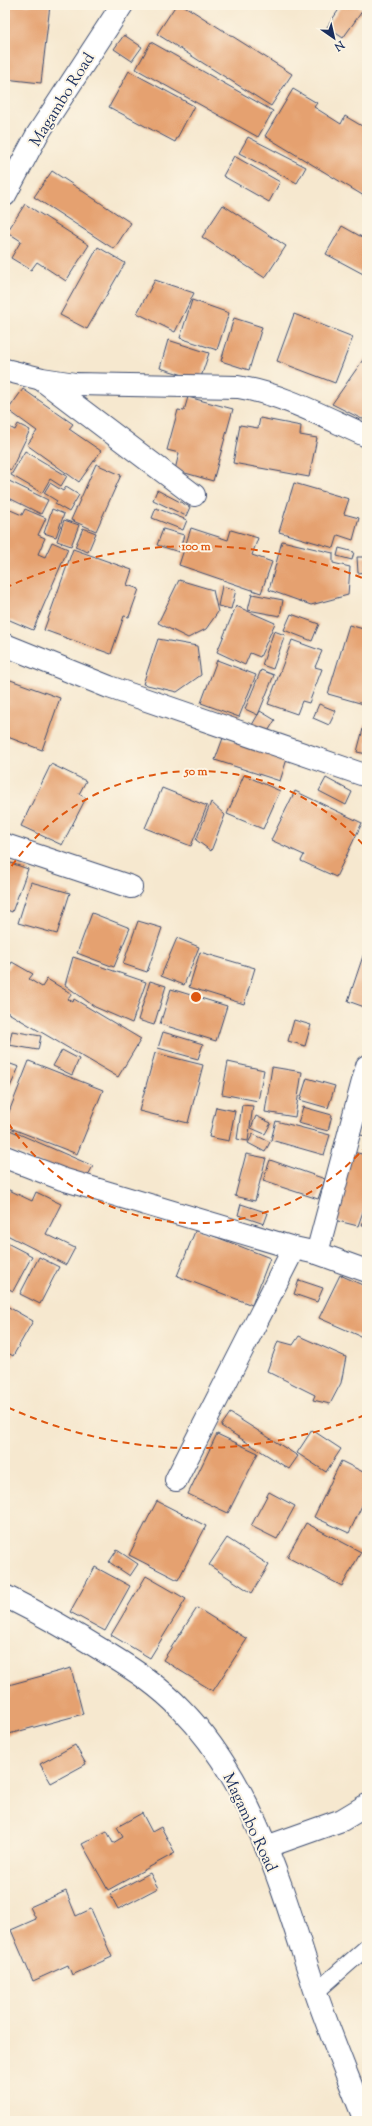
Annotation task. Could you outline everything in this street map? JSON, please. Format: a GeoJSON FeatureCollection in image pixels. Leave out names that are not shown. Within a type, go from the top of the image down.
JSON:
{"type":"FeatureCollection","features":[{"type":"Feature","properties":{"kind":"street","name":"Magambo Road"},"geometry":{"type":"LineString","coordinates":[[5,195],[37,135],[122,5]]}},
{"type":"Feature","properties":{"kind":"street"},"geometry":{"type":"LineString","coordinates":[[5,370],[42,379],[75,384],[172,385],[254,389],[271,394],[367,436]]}},
{"type":"Feature","properties":{"kind":"street"},"geometry":{"type":"LineString","coordinates":[[42,379],[194,495]]}},
{"type":"Feature","properties":{"kind":"street"},"geometry":{"type":"LineString","coordinates":[[5,645],[109,688],[367,776]]}},
{"type":"Feature","properties":{"kind":"street"},"geometry":{"type":"LineString","coordinates":[[5,845],[131,887]]}},
{"type":"Feature","properties":{"kind":"street"},"geometry":{"type":"LineString","coordinates":[[317,1253],[367,1066]]}},
{"type":"Feature","properties":{"kind":"street"},"geometry":{"type":"LineString","coordinates":[[5,1157],[62,1179],[294,1248],[317,1253],[367,1271]]}},
{"type":"Feature","properties":{"kind":"street"},"geometry":{"type":"LineString","coordinates":[[176,1480],[294,1248]]}},
{"type":"Feature","properties":{"kind":"street","name":"Magambo Road"},"geometry":{"type":"LineString","coordinates":[[5,1596],[59,1623],[151,1681],[181,1708],[201,1730],[237,1784],[266,1847],[316,1992],[365,2121]]}},
{"type":"Feature","properties":{"kind":"street"},"geometry":{"type":"LineString","coordinates":[[266,1847],[342,1820],[367,1805]]}},
{"type":"Feature","properties":{"kind":"lane"},"geometry":{"type":"LineString","coordinates":[[316,1992],[367,1947]]}},
{"type":"Feature","properties":{"kind":"building"},"geometry":{"type":"Polygon","coordinates":[[[5,5],[50,5],[41,83],[5,79],[5,5]]]}},
{"type":"Feature","properties":{"kind":"building"},"geometry":{"type":"Polygon","coordinates":[[[176,5],[183,5],[292,74],[271,106],[157,34],[176,5]]]}},
{"type":"Feature","properties":{"kind":"building"},"geometry":{"type":"Polygon","coordinates":[[[342,5],[356,5],[363,10],[343,38],[327,27],[342,5]]]}},
{"type":"Feature","properties":{"kind":"building"},"geometry":{"type":"Polygon","coordinates":[[[124,35],[142,47],[132,61],[114,49],[124,35]]]}},
{"type":"Feature","properties":{"kind":"building"},"geometry":{"type":"Polygon","coordinates":[[[151,42],[273,111],[258,137],[136,69],[151,42]]]}},
{"type":"Feature","properties":{"kind":"building"},"geometry":{"type":"Polygon","coordinates":[[[129,71],[194,106],[175,142],[109,107],[129,71]]]}},
{"type":"Feature","properties":{"kind":"building"},"geometry":{"type":"Polygon","coordinates":[[[293,89],[317,103],[314,107],[341,124],[345,116],[367,129],[367,191],[364,196],[265,136],[293,89]]]}},
{"type":"Feature","properties":{"kind":"building"},"geometry":{"type":"Polygon","coordinates":[[[248,137],[306,167],[297,183],[239,153],[248,137]]]}},
{"type":"Feature","properties":{"kind":"building"},"geometry":{"type":"Polygon","coordinates":[[[234,156],[280,182],[269,202],[223,176],[234,156]]]}},
{"type":"Feature","properties":{"kind":"building"},"geometry":{"type":"Polygon","coordinates":[[[52,171],[131,223],[114,249],[34,197],[52,171]]]}},
{"type":"Feature","properties":{"kind":"building"},"geometry":{"type":"Polygon","coordinates":[[[25,204],[89,245],[66,281],[37,262],[31,270],[11,258],[21,241],[7,232],[25,204]]]}},
{"type":"Feature","properties":{"kind":"building"},"geometry":{"type":"Polygon","coordinates":[[[223,205],[286,246],[265,278],[202,237],[223,205]]]}},
{"type":"Feature","properties":{"kind":"building"},"geometry":{"type":"Polygon","coordinates":[[[342,226],[367,240],[367,276],[326,254],[342,226]]]}},
{"type":"Feature","properties":{"kind":"building"},"geometry":{"type":"Polygon","coordinates":[[[98,247],[125,263],[87,329],[60,315],[98,247]]]}},
{"type":"Feature","properties":{"kind":"building"},"geometry":{"type":"Polygon","coordinates":[[[155,280],[194,293],[175,332],[137,313],[155,280]]]}},
{"type":"Feature","properties":{"kind":"building"},"geometry":{"type":"Polygon","coordinates":[[[192,300],[229,313],[217,350],[180,338],[192,300]]]}},
{"type":"Feature","properties":{"kind":"building"},"geometry":{"type":"Polygon","coordinates":[[[294,314],[353,337],[335,383],[277,361],[294,314]]]}},
{"type":"Feature","properties":{"kind":"building"},"geometry":{"type":"Polygon","coordinates":[[[234,318],[262,327],[249,370],[221,361],[234,318]]]}},
{"type":"Feature","properties":{"kind":"building"},"geometry":{"type":"Polygon","coordinates":[[[168,340],[209,353],[200,380],[160,368],[168,340]]]}},
{"type":"Feature","properties":{"kind":"building"},"geometry":{"type":"Polygon","coordinates":[[[367,354],[367,418],[362,419],[332,404],[367,354]]]}},
{"type":"Feature","properties":{"kind":"building"},"geometry":{"type":"Polygon","coordinates":[[[23,389],[73,424],[69,429],[101,451],[79,482],[27,445],[37,431],[8,410],[23,389]]]}},
{"type":"Feature","properties":{"kind":"building"},"geometry":{"type":"Polygon","coordinates":[[[188,397],[233,409],[213,481],[175,470],[179,453],[167,450],[178,410],[184,411],[188,397]]]}},
{"type":"Feature","properties":{"kind":"building"},"geometry":{"type":"Polygon","coordinates":[[[260,418],[301,426],[300,435],[317,438],[309,477],[233,463],[240,425],[258,428],[260,418]]]}},
{"type":"Feature","properties":{"kind":"building"},"geometry":{"type":"Polygon","coordinates":[[[18,424],[30,430],[11,470],[5,467],[5,425],[15,430],[18,424]]]}},
{"type":"Feature","properties":{"kind":"building"},"geometry":{"type":"Polygon","coordinates":[[[25,451],[67,476],[61,486],[50,479],[42,493],[11,475],[25,451]]]}},
{"type":"Feature","properties":{"kind":"building"},"geometry":{"type":"Polygon","coordinates":[[[96,464],[121,475],[96,531],[71,520],[96,464]]]}},
{"type":"Feature","properties":{"kind":"building"},"geometry":{"type":"Polygon","coordinates":[[[5,479],[48,500],[41,514],[5,496],[5,479]]]}},
{"type":"Feature","properties":{"kind":"building"},"geometry":{"type":"Polygon","coordinates":[[[50,483],[63,491],[66,487],[79,495],[69,512],[55,504],[57,501],[44,493],[50,483]]]}},
{"type":"Feature","properties":{"kind":"building"},"geometry":{"type":"Polygon","coordinates":[[[294,483],[349,499],[344,514],[359,518],[353,540],[338,535],[334,548],[279,532],[294,483]]]}},
{"type":"Feature","properties":{"kind":"building"},"geometry":{"type":"Polygon","coordinates":[[[157,490],[190,507],[186,516],[153,500],[157,490]]]}},
{"type":"Feature","properties":{"kind":"building"},"geometry":{"type":"Polygon","coordinates":[[[156,508],[187,520],[183,530],[152,518],[156,508]]]}},
{"type":"Feature","properties":{"kind":"building"},"geometry":{"type":"Polygon","coordinates":[[[8,509],[22,515],[25,509],[46,518],[38,535],[45,538],[38,554],[45,557],[52,542],[68,549],[33,630],[5,618],[5,515],[8,509]]]}},
{"type":"Feature","properties":{"kind":"building"},"geometry":{"type":"Polygon","coordinates":[[[52,509],[64,514],[56,537],[44,533],[52,509]]]}},
{"type":"Feature","properties":{"kind":"building"},"geometry":{"type":"Polygon","coordinates":[[[64,520],[79,525],[71,546],[57,541],[64,520]]]}},
{"type":"Feature","properties":{"kind":"building"},"geometry":{"type":"Polygon","coordinates":[[[83,528],[96,533],[88,552],[75,547],[83,528]]]}},
{"type":"Feature","properties":{"kind":"building"},"geometry":{"type":"Polygon","coordinates":[[[191,528],[228,540],[231,530],[258,538],[252,555],[272,562],[261,593],[179,565],[191,528]]]}},
{"type":"Feature","properties":{"kind":"building"},"geometry":{"type":"Polygon","coordinates":[[[163,529],[184,535],[179,552],[157,545],[163,529]]]}},
{"type":"Feature","properties":{"kind":"building"},"geometry":{"type":"Polygon","coordinates":[[[282,541],[333,553],[333,563],[350,567],[348,595],[311,605],[269,590],[282,541]]]}},
{"type":"Feature","properties":{"kind":"building"},"geometry":{"type":"Polygon","coordinates":[[[339,548],[354,552],[352,560],[337,556],[339,548]]]}},
{"type":"Feature","properties":{"kind":"building"},"geometry":{"type":"Polygon","coordinates":[[[73,549],[132,570],[127,585],[139,589],[129,617],[124,616],[111,654],[44,630],[73,549]]]}},
{"type":"Feature","properties":{"kind":"building"},"geometry":{"type":"Polygon","coordinates":[[[357,557],[367,557],[367,572],[358,573],[357,557]]]}},
{"type":"Feature","properties":{"kind":"building"},"geometry":{"type":"Polygon","coordinates":[[[179,580],[213,590],[218,612],[206,629],[188,638],[158,623],[179,580]]]}},
{"type":"Feature","properties":{"kind":"building"},"geometry":{"type":"Polygon","coordinates":[[[222,586],[236,590],[231,609],[218,606],[222,586]]]}},
{"type":"Feature","properties":{"kind":"building"},"geometry":{"type":"Polygon","coordinates":[[[252,594],[283,600],[280,616],[248,610],[252,594]]]}},
{"type":"Feature","properties":{"kind":"building"},"geometry":{"type":"Polygon","coordinates":[[[236,606],[275,623],[260,657],[250,653],[245,665],[217,652],[236,606]]]}},
{"type":"Feature","properties":{"kind":"building"},"geometry":{"type":"Polygon","coordinates":[[[291,614],[319,624],[312,641],[284,630],[291,614]]]}},
{"type":"Feature","properties":{"kind":"building"},"geometry":{"type":"Polygon","coordinates":[[[349,625],[367,630],[367,705],[328,694],[349,625]]]}},
{"type":"Feature","properties":{"kind":"building"},"geometry":{"type":"Polygon","coordinates":[[[274,631],[285,635],[273,669],[262,665],[274,631]]]}},
{"type":"Feature","properties":{"kind":"building"},"geometry":{"type":"Polygon","coordinates":[[[158,639],[197,646],[201,675],[177,692],[143,684],[158,639]]]}},
{"type":"Feature","properties":{"kind":"building"},"geometry":{"type":"Polygon","coordinates":[[[292,640],[322,651],[315,667],[322,669],[309,703],[302,701],[297,714],[268,704],[292,640]]]}},
{"type":"Feature","properties":{"kind":"building"},"geometry":{"type":"Polygon","coordinates":[[[217,660],[256,675],[239,717],[201,703],[217,660]]]}},
{"type":"Feature","properties":{"kind":"building"},"geometry":{"type":"Polygon","coordinates":[[[261,670],[274,675],[258,715],[245,709],[261,670]]]}},
{"type":"Feature","properties":{"kind":"building"},"geometry":{"type":"Polygon","coordinates":[[[5,678],[60,698],[42,750],[5,736],[5,678]]]}},
{"type":"Feature","properties":{"kind":"building"},"geometry":{"type":"Polygon","coordinates":[[[319,704],[336,711],[329,725],[313,718],[319,704]]]}},
{"type":"Feature","properties":{"kind":"building"},"geometry":{"type":"Polygon","coordinates":[[[260,711],[275,720],[267,733],[252,725],[260,711]]]}},
{"type":"Feature","properties":{"kind":"building"},"geometry":{"type":"Polygon","coordinates":[[[364,725],[367,725],[367,754],[357,752],[364,725]]]}},
{"type":"Feature","properties":{"kind":"building"},"geometry":{"type":"Polygon","coordinates":[[[223,738],[287,759],[280,781],[215,760],[223,738]]]}},
{"type":"Feature","properties":{"kind":"building"},"geometry":{"type":"Polygon","coordinates":[[[51,764],[86,781],[79,794],[86,798],[62,845],[21,826],[51,764]]]}},
{"type":"Feature","properties":{"kind":"building"},"geometry":{"type":"Polygon","coordinates":[[[244,775],[280,791],[263,829],[227,814],[244,775]]]}},
{"type":"Feature","properties":{"kind":"building"},"geometry":{"type":"Polygon","coordinates":[[[326,778],[352,792],[346,805],[319,791],[326,778]]]}},
{"type":"Feature","properties":{"kind":"building"},"geometry":{"type":"Polygon","coordinates":[[[162,788],[207,806],[191,846],[145,828],[162,788]]]}},
{"type":"Feature","properties":{"kind":"building"},"geometry":{"type":"Polygon","coordinates":[[[295,791],[362,823],[336,877],[301,861],[304,855],[271,840],[295,791]]]}},
{"type":"Feature","properties":{"kind":"building"},"geometry":{"type":"Polygon","coordinates":[[[211,802],[225,815],[211,851],[196,840],[211,802]]]}},
{"type":"Feature","properties":{"kind":"building"},"geometry":{"type":"Polygon","coordinates":[[[5,861],[28,869],[12,912],[5,909],[5,861]]]}},
{"type":"Feature","properties":{"kind":"building"},"geometry":{"type":"Polygon","coordinates":[[[31,882],[70,893],[57,934],[18,923],[31,882]]]}},
{"type":"Feature","properties":{"kind":"building"},"geometry":{"type":"Polygon","coordinates":[[[92,913],[130,928],[114,967],[77,953],[92,913]]]}},
{"type":"Feature","properties":{"kind":"building"},"geometry":{"type":"Polygon","coordinates":[[[138,921],[162,928],[147,972],[123,964],[138,921]]]}},
{"type":"Feature","properties":{"kind":"building"},"geometry":{"type":"Polygon","coordinates":[[[177,938],[199,947],[184,985],[161,976],[177,938]]]}},
{"type":"Feature","properties":{"kind":"building"},"geometry":{"type":"Polygon","coordinates":[[[365,950],[367,951],[367,1008],[348,1001],[365,950]]]}},
{"type":"Feature","properties":{"kind":"building"},"geometry":{"type":"Polygon","coordinates":[[[200,952],[255,968],[244,1004],[189,987],[200,952]]]}},
{"type":"Feature","properties":{"kind":"building"},"geometry":{"type":"Polygon","coordinates":[[[73,957],[146,982],[132,1023],[95,1007],[65,985],[73,957]]]}},
{"type":"Feature","properties":{"kind":"building"},"geometry":{"type":"Polygon","coordinates":[[[12,962],[33,974],[29,979],[42,987],[47,979],[72,994],[68,999],[73,1002],[74,999],[141,1039],[118,1077],[5,1011],[5,968],[8,969],[12,962]]]}},
{"type":"Feature","properties":{"kind":"building"},"geometry":{"type":"Polygon","coordinates":[[[150,981],[166,986],[154,1025],[138,1020],[150,981]]]}},
{"type":"Feature","properties":{"kind":"building"},"geometry":{"type":"Polygon","coordinates":[[[171,989],[227,1006],[216,1041],[160,1024],[171,989]]]}},
{"type":"Feature","properties":{"kind":"building"},"geometry":{"type":"Polygon","coordinates":[[[294,1020],[311,1025],[305,1046],[288,1041],[294,1020]]]}},
{"type":"Feature","properties":{"kind":"building"},"geometry":{"type":"Polygon","coordinates":[[[12,1031],[41,1036],[38,1050],[9,1045],[12,1031]]]}},
{"type":"Feature","properties":{"kind":"building"},"geometry":{"type":"Polygon","coordinates":[[[163,1032],[203,1044],[198,1059],[158,1048],[163,1032]]]}},
{"type":"Feature","properties":{"kind":"building"},"geometry":{"type":"Polygon","coordinates":[[[62,1050],[79,1059],[72,1075],[53,1066],[62,1050]]]}},
{"type":"Feature","properties":{"kind":"building"},"geometry":{"type":"Polygon","coordinates":[[[155,1053],[203,1065],[188,1123],[139,1111],[155,1053]]]}},
{"type":"Feature","properties":{"kind":"building"},"geometry":{"type":"Polygon","coordinates":[[[29,1061],[103,1090],[77,1154],[5,1126],[5,1122],[29,1061]]]}},
{"type":"Feature","properties":{"kind":"building"},"geometry":{"type":"Polygon","coordinates":[[[5,1062],[19,1067],[10,1087],[5,1085],[5,1062]]]}},
{"type":"Feature","properties":{"kind":"building"},"geometry":{"type":"Polygon","coordinates":[[[228,1062],[264,1070],[258,1101],[222,1094],[228,1062]]]}},
{"type":"Feature","properties":{"kind":"building"},"geometry":{"type":"Polygon","coordinates":[[[272,1067],[302,1072],[295,1117],[265,1112],[272,1067]]]}},
{"type":"Feature","properties":{"kind":"building"},"geometry":{"type":"Polygon","coordinates":[[[307,1078],[335,1086],[328,1108],[300,1100],[307,1078]]]}},
{"type":"Feature","properties":{"kind":"building"},"geometry":{"type":"Polygon","coordinates":[[[242,1105],[253,1106],[248,1141],[237,1139],[242,1105]]]}},
{"type":"Feature","properties":{"kind":"building"},"geometry":{"type":"Polygon","coordinates":[[[367,1106],[367,1136],[360,1135],[367,1106]]]}},
{"type":"Feature","properties":{"kind":"building"},"geometry":{"type":"Polygon","coordinates":[[[216,1107],[235,1111],[229,1141],[209,1137],[216,1107]]]}},
{"type":"Feature","properties":{"kind":"building"},"geometry":{"type":"Polygon","coordinates":[[[303,1107],[332,1115],[328,1131],[298,1123],[303,1107]]]}},
{"type":"Feature","properties":{"kind":"building"},"geometry":{"type":"Polygon","coordinates":[[[256,1116],[271,1123],[265,1134],[251,1128],[256,1116]]]}},
{"type":"Feature","properties":{"kind":"building"},"geometry":{"type":"Polygon","coordinates":[[[276,1121],[330,1135],[324,1155],[271,1140],[276,1121]]]}},
{"type":"Feature","properties":{"kind":"building"},"geometry":{"type":"Polygon","coordinates":[[[5,1128],[93,1166],[85,1181],[5,1148],[5,1128]]]}},
{"type":"Feature","properties":{"kind":"building"},"geometry":{"type":"Polygon","coordinates":[[[253,1134],[270,1142],[265,1152],[248,1143],[253,1134]]]}},
{"type":"Feature","properties":{"kind":"building"},"geometry":{"type":"Polygon","coordinates":[[[352,1152],[367,1155],[367,1200],[358,1226],[334,1220],[352,1152]]]}},
{"type":"Feature","properties":{"kind":"building"},"geometry":{"type":"Polygon","coordinates":[[[246,1154],[266,1158],[255,1201],[235,1196],[246,1154]]]}},
{"type":"Feature","properties":{"kind":"building"},"geometry":{"type":"Polygon","coordinates":[[[270,1160],[325,1179],[318,1199],[263,1181],[270,1160]]]}},
{"type":"Feature","properties":{"kind":"building"},"geometry":{"type":"Polygon","coordinates":[[[7,1189],[32,1201],[36,1192],[61,1204],[46,1234],[75,1248],[66,1265],[5,1234],[5,1194],[7,1189]]]}},
{"type":"Feature","properties":{"kind":"building"},"geometry":{"type":"Polygon","coordinates":[[[241,1204],[268,1213],[264,1224],[238,1215],[241,1204]]]}},
{"type":"Feature","properties":{"kind":"building"},"geometry":{"type":"Polygon","coordinates":[[[367,1213],[367,1225],[362,1225],[367,1213]]]}},
{"type":"Feature","properties":{"kind":"building"},"geometry":{"type":"Polygon","coordinates":[[[196,1229],[270,1258],[252,1305],[177,1276],[196,1229]]]}},
{"type":"Feature","properties":{"kind":"building"},"geometry":{"type":"Polygon","coordinates":[[[5,1242],[32,1256],[13,1291],[5,1287],[5,1242]]]}},
{"type":"Feature","properties":{"kind":"building"},"geometry":{"type":"Polygon","coordinates":[[[39,1257],[59,1267],[40,1304],[20,1294],[39,1257]]]}},
{"type":"Feature","properties":{"kind":"building"},"geometry":{"type":"Polygon","coordinates":[[[340,1275],[367,1287],[367,1339],[319,1318],[340,1275]]]}},
{"type":"Feature","properties":{"kind":"building"},"geometry":{"type":"Polygon","coordinates":[[[299,1280],[323,1288],[317,1302],[294,1294],[299,1280]]]}},
{"type":"Feature","properties":{"kind":"building"},"geometry":{"type":"Polygon","coordinates":[[[5,1305],[33,1321],[13,1356],[5,1351],[5,1305]]]}},
{"type":"Feature","properties":{"kind":"building"},"geometry":{"type":"Polygon","coordinates":[[[299,1336],[346,1357],[341,1383],[330,1404],[313,1400],[315,1395],[267,1371],[278,1341],[293,1345],[299,1336]]]}},
{"type":"Feature","properties":{"kind":"building"},"geometry":{"type":"Polygon","coordinates":[[[230,1413],[298,1456],[289,1469],[221,1426],[230,1413]]]}},
{"type":"Feature","properties":{"kind":"building"},"geometry":{"type":"Polygon","coordinates":[[[312,1430],[341,1449],[326,1472],[297,1453],[312,1430]]]}},
{"type":"Feature","properties":{"kind":"building"},"geometry":{"type":"Polygon","coordinates":[[[217,1434],[258,1453],[228,1513],[188,1494],[217,1434]]]}},
{"type":"Feature","properties":{"kind":"building"},"geometry":{"type":"Polygon","coordinates":[[[341,1461],[367,1474],[367,1495],[349,1533],[314,1517],[341,1461]]]}},
{"type":"Feature","properties":{"kind":"building"},"geometry":{"type":"Polygon","coordinates":[[[269,1492],[295,1506],[277,1539],[251,1526],[269,1492]]]}},
{"type":"Feature","properties":{"kind":"building"},"geometry":{"type":"Polygon","coordinates":[[[157,1501],[206,1526],[178,1580],[129,1555],[157,1501]]]}},
{"type":"Feature","properties":{"kind":"building"},"geometry":{"type":"Polygon","coordinates":[[[306,1523],[361,1552],[342,1586],[287,1557],[306,1523]]]}},
{"type":"Feature","properties":{"kind":"building"},"geometry":{"type":"Polygon","coordinates":[[[227,1538],[269,1565],[252,1593],[209,1565],[227,1538]]]}},
{"type":"Feature","properties":{"kind":"building"},"geometry":{"type":"Polygon","coordinates":[[[117,1550],[138,1564],[130,1576],[109,1562],[117,1550]]]}},
{"type":"Feature","properties":{"kind":"building"},"geometry":{"type":"Polygon","coordinates":[[[95,1567],[130,1586],[105,1631],[70,1612],[95,1567]]]}},
{"type":"Feature","properties":{"kind":"building"},"geometry":{"type":"Polygon","coordinates":[[[146,1576],[186,1599],[150,1658],[111,1635],[146,1576]]]}},
{"type":"Feature","properties":{"kind":"building"},"geometry":{"type":"Polygon","coordinates":[[[197,1608],[247,1639],[213,1691],[163,1660],[197,1608]]]}},
{"type":"Feature","properties":{"kind":"building"},"geometry":{"type":"Polygon","coordinates":[[[71,1668],[83,1714],[5,1735],[5,1686],[71,1668]]]}},
{"type":"Feature","properties":{"kind":"building"},"geometry":{"type":"Polygon","coordinates":[[[75,1745],[86,1764],[51,1783],[40,1764],[75,1745]]]}},
{"type":"Feature","properties":{"kind":"building"},"geometry":{"type":"Polygon","coordinates":[[[142,1813],[152,1832],[161,1827],[175,1853],[108,1890],[82,1844],[107,1831],[113,1843],[123,1837],[117,1827],[142,1813]]]}},
{"type":"Feature","properties":{"kind":"building"},"geometry":{"type":"Polygon","coordinates":[[[150,1873],[158,1888],[118,1909],[110,1894],[150,1873]]]}},
{"type":"Feature","properties":{"kind":"building"},"geometry":{"type":"Polygon","coordinates":[[[66,1891],[76,1916],[91,1909],[112,1957],[72,1975],[68,1965],[33,1981],[11,1930],[36,1919],[30,1907],[66,1891]]]}}]}
